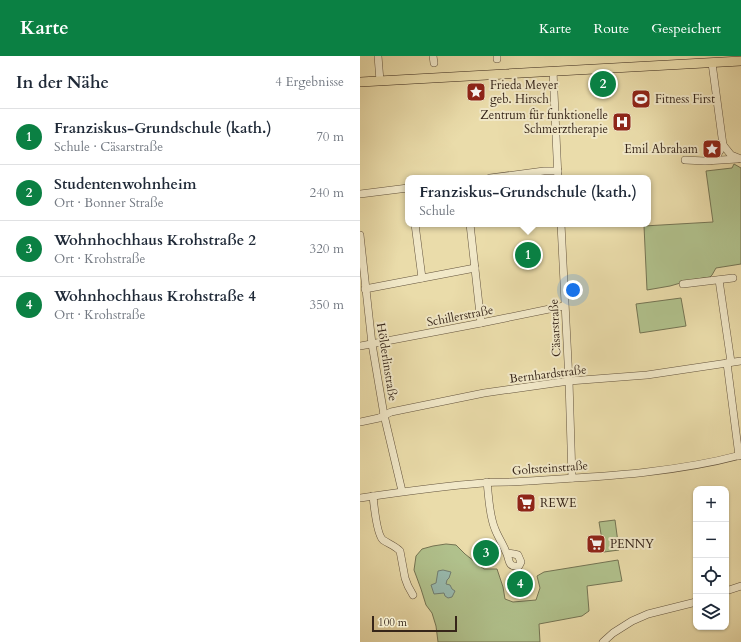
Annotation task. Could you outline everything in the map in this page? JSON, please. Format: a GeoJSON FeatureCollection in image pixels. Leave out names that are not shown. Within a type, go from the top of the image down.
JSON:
{"type":"FeatureCollection","features":[{"type":"Feature","properties":{"kind":"main road"},"geometry":{"type":"LineString","coordinates":[[360,82],[741,61]]}},
{"type":"Feature","properties":{"kind":"street"},"geometry":{"type":"LineString","coordinates":[[378,56],[380,81]]}},
{"type":"Feature","properties":{"kind":"street"},"geometry":{"type":"LineString","coordinates":[[712,62],[723,145],[720,152],[712,160]]}},
{"type":"Feature","properties":{"kind":"street"},"geometry":{"type":"LineString","coordinates":[[513,175],[544,171],[558,174],[553,71]]}},
{"type":"Feature","properties":{"kind":"street"},"geometry":{"type":"LineString","coordinates":[[723,145],[731,155],[741,159]]}},
{"type":"Feature","properties":{"kind":"street"},"geometry":{"type":"LineString","coordinates":[[685,160],[705,161],[741,159]]}},
{"type":"Feature","properties":{"kind":"street"},"geometry":{"type":"LineString","coordinates":[[360,194],[405,188]]}},
{"type":"Feature","properties":{"kind":"street"},"geometry":{"type":"LineString","coordinates":[[415,227],[422,278]]}},
{"type":"Feature","properties":{"kind":"street"},"geometry":{"type":"LineString","coordinates":[[470,227],[481,323]]}},
{"type":"Feature","properties":{"kind":"street","name":"Cäsarstraße"},"geometry":{"type":"LineString","coordinates":[[561,227],[569,381],[572,478]]}},
{"type":"Feature","properties":{"kind":"street","name":"Hölderlinstraße"},"geometry":{"type":"LineString","coordinates":[[360,235],[362,273],[372,344],[384,415],[402,491]]}},
{"type":"Feature","properties":{"kind":"street"},"geometry":{"type":"LineString","coordinates":[[365,289],[475,268]]}},
{"type":"Feature","properties":{"kind":"street"},"geometry":{"type":"LineString","coordinates":[[684,284],[733,278]]}},
{"type":"Feature","properties":{"kind":"street"},"geometry":{"type":"LineString","coordinates":[[719,280],[740,455]]}},
{"type":"Feature","properties":{"kind":"street","name":"Schillerstraße"},"geometry":{"type":"LineString","coordinates":[[360,346],[564,306]]}},
{"type":"Feature","properties":{"kind":"street","name":"Bernhardstraße"},"geometry":{"type":"LineString","coordinates":[[360,422],[379,418],[391,412],[484,393],[569,381],[647,375],[741,361]]}},
{"type":"Feature","properties":{"kind":"street","name":"Goltsteinstraße"},"geometry":{"type":"LineString","coordinates":[[360,498],[402,491],[487,482],[628,474],[703,464],[740,455]]}},
{"type":"Feature","properties":{"kind":"street"},"geometry":{"type":"LineString","coordinates":[[487,482],[493,525],[507,553]]}},
{"type":"Feature","properties":{"kind":"street"},"geometry":{"type":"LineString","coordinates":[[373,496],[379,535],[383,540],[400,551],[405,578],[413,595]]}},
{"type":"Feature","properties":{"kind":"street"},"geometry":{"type":"LineString","coordinates":[[729,590],[741,586]]}},
{"type":"Feature","properties":{"kind":"street"},"geometry":{"type":"LineString","coordinates":[[603,642],[613,633],[632,621],[648,614],[693,603]]}},
{"type":"Feature","properties":{"kind":"green space"},"geometry":{"type":"Polygon","coordinates":[[[734,164],[741,168],[741,264],[716,268],[710,277],[647,290],[644,227],[713,222],[706,171],[732,168],[734,164]]]}},
{"type":"Feature","properties":{"kind":"green space"},"geometry":{"type":"Polygon","coordinates":[[[681,298],[686,326],[640,333],[636,304],[681,298]]]}},
{"type":"Feature","properties":{"kind":"green space"},"geometry":{"type":"Polygon","coordinates":[[[615,520],[619,550],[604,552],[599,522],[615,520]]]}},
{"type":"Feature","properties":{"kind":"green space"},"geometry":{"type":"Polygon","coordinates":[[[446,544],[456,545],[484,569],[497,569],[505,599],[513,602],[536,600],[540,588],[537,576],[544,572],[618,560],[622,581],[587,586],[589,611],[582,616],[539,624],[540,642],[438,642],[436,626],[432,613],[426,605],[414,570],[416,556],[422,549],[446,544]]]}},
{"type":"Feature","properties":{"kind":"water"},"geometry":{"type":"Polygon","coordinates":[[[443,570],[451,572],[446,584],[450,585],[455,591],[452,597],[448,598],[444,593],[434,594],[431,585],[436,583],[438,571],[443,570]]]}},
{"type":"Feature","properties":{"kind":"place","name":"Studentenwohnheim"},"geometry":{"type":"Point","coordinates":[603,84]}},
{"type":"Feature","properties":{"kind":"place","name":"Frieda Meyer geb. Hirsch"},"geometry":{"type":"Point","coordinates":[476,92]}},
{"type":"Feature","properties":{"kind":"place","name":"Fitness First"},"geometry":{"type":"Point","coordinates":[641,99]}},
{"type":"Feature","properties":{"kind":"place","name":"Zentrum für funktionelle Schmerztherapie"},"geometry":{"type":"Point","coordinates":[622,122]}},
{"type":"Feature","properties":{"kind":"place","name":"Emil Abraham"},"geometry":{"type":"Point","coordinates":[712,149]}},
{"type":"Feature","properties":{"kind":"place","name":"Franziskus-Grundschule (kath.)"},"geometry":{"type":"Point","coordinates":[528,255]}},
{"type":"Feature","properties":{"kind":"place","name":"REWE"},"geometry":{"type":"Point","coordinates":[526,503]}},
{"type":"Feature","properties":{"kind":"place","name":"PENNY"},"geometry":{"type":"Point","coordinates":[596,544]}},
{"type":"Feature","properties":{"kind":"place","name":"Wohnhochhaus Krohstraße 2"},"geometry":{"type":"Point","coordinates":[486,553]}},
{"type":"Feature","properties":{"kind":"place","name":"Wohnhochhaus Krohstraße 4"},"geometry":{"type":"Point","coordinates":[520,584]}}]}
